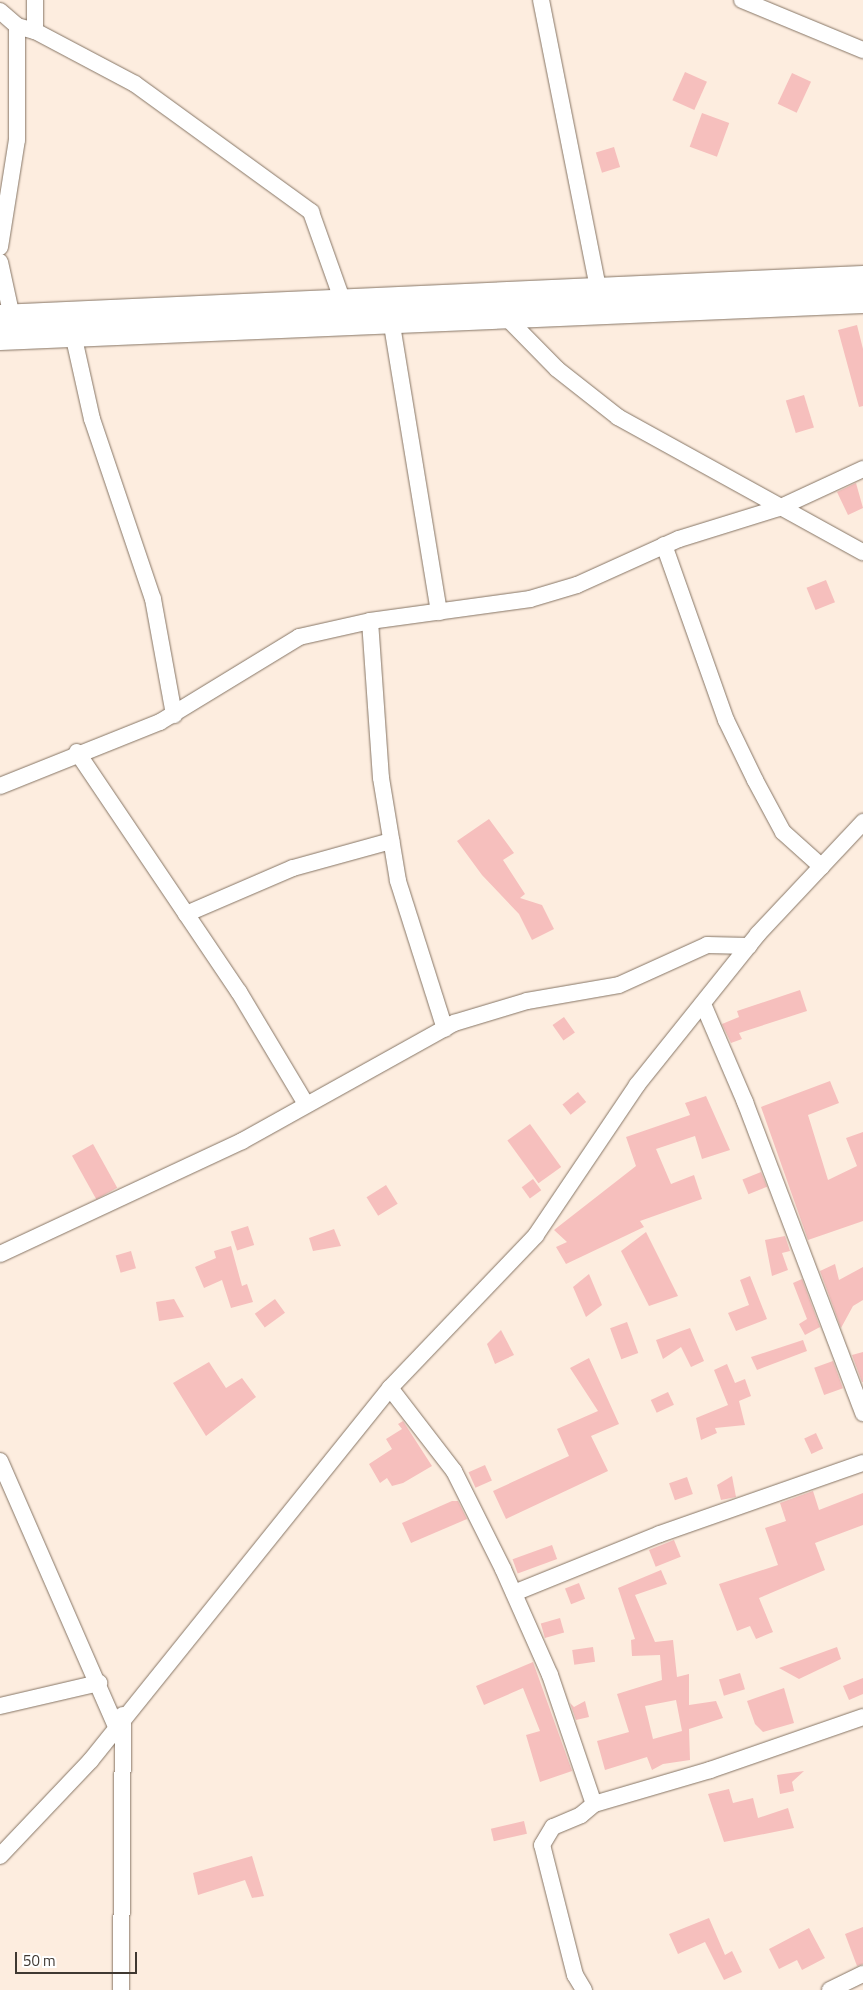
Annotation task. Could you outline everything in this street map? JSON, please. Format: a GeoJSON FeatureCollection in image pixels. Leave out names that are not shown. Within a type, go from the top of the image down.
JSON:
{"type":"FeatureCollection","features":[{"type":"Feature","properties":{"kind":"main road"},"geometry":{"type":"LineString","coordinates":[[4,324],[342,299],[863,279]]}},
{"type":"Feature","properties":{"kind":"main road"},"geometry":{"type":"LineString","coordinates":[[4,324],[73,334],[863,300]]}},
{"type":"Feature","properties":{"kind":"street"},"geometry":{"type":"LineString","coordinates":[[35,0],[36,31]]}},
{"type":"Feature","properties":{"kind":"street"},"geometry":{"type":"LineString","coordinates":[[541,0],[598,288]]}},
{"type":"Feature","properties":{"kind":"street"},"geometry":{"type":"LineString","coordinates":[[742,0],[863,50]]}},
{"type":"Feature","properties":{"kind":"street"},"geometry":{"type":"LineString","coordinates":[[0,11],[17,26],[36,31],[135,84],[311,212],[342,299]]}},
{"type":"Feature","properties":{"kind":"street"},"geometry":{"type":"LineString","coordinates":[[0,247],[17,140],[17,26]]}},
{"type":"Feature","properties":{"kind":"street"},"geometry":{"type":"LineString","coordinates":[[0,262],[4,324]]}},
{"type":"Feature","properties":{"kind":"street"},"geometry":{"type":"LineString","coordinates":[[503,314],[557,370],[618,417],[780,508],[863,552]]}},
{"type":"Feature","properties":{"kind":"street"},"geometry":{"type":"LineString","coordinates":[[391,319],[439,612]]}},
{"type":"Feature","properties":{"kind":"street"},"geometry":{"type":"LineString","coordinates":[[73,334],[92,419],[153,598],[174,715]]}},
{"type":"Feature","properties":{"kind":"street"},"geometry":{"type":"LineString","coordinates":[[0,786],[77,752],[174,715],[280,644],[370,621],[530,598],[577,585],[664,545],[780,508],[863,469]]}},
{"type":"Feature","properties":{"kind":"street"},"geometry":{"type":"LineString","coordinates":[[664,545],[726,720],[774,820],[822,866]]}},
{"type":"Feature","properties":{"kind":"street"},"geometry":{"type":"LineString","coordinates":[[370,621],[380,778],[398,881],[445,1028]]}},
{"type":"Feature","properties":{"kind":"street"},"geometry":{"type":"LineString","coordinates":[[77,752],[239,992],[306,1104]]}},
{"type":"Feature","properties":{"kind":"street"},"geometry":{"type":"LineString","coordinates":[[0,1856],[91,1760],[120,1721],[390,1388],[536,1235],[637,1085],[749,946],[863,822]]}},
{"type":"Feature","properties":{"kind":"street"},"geometry":{"type":"LineString","coordinates":[[186,914],[293,868],[391,841]]}},
{"type":"Feature","properties":{"kind":"street"},"geometry":{"type":"LineString","coordinates":[[0,1254],[242,1141],[445,1028],[527,1001],[619,985],[707,945],[749,946]]}},
{"type":"Feature","properties":{"kind":"street"},"geometry":{"type":"LineString","coordinates":[[703,1004],[745,1102],[863,1413]]}},
{"type":"Feature","properties":{"kind":"street"},"geometry":{"type":"LineString","coordinates":[[390,1388],[454,1471],[514,1593],[550,1675],[594,1804]]}},
{"type":"Feature","properties":{"kind":"street"},"geometry":{"type":"LineString","coordinates":[[0,1461],[99,1683],[120,1721],[121,1990]]}},
{"type":"Feature","properties":{"kind":"street"},"geometry":{"type":"LineString","coordinates":[[514,1593],[660,1534],[863,1463]]}},
{"type":"Feature","properties":{"kind":"street"},"geometry":{"type":"LineString","coordinates":[[0,1706],[99,1683]]}},
{"type":"Feature","properties":{"kind":"street"},"geometry":{"type":"LineString","coordinates":[[584,1990],[574,1982],[542,1846],[553,1827],[581,1816],[594,1804],[710,1770],[863,1717]]}},
{"type":"Feature","properties":{"kind":"street"},"geometry":{"type":"LineString","coordinates":[[830,1990],[863,1974]]}},
{"type":"Feature","properties":{"kind":"building"},"geometry":{"type":"Polygon","coordinates":[[[685,72],[707,82],[694,110],[672,100],[685,72]]]}},
{"type":"Feature","properties":{"kind":"building"},"geometry":{"type":"Polygon","coordinates":[[[792,73],[811,82],[797,113],[778,104],[792,73]]]}},
{"type":"Feature","properties":{"kind":"building"},"geometry":{"type":"Polygon","coordinates":[[[702,113],[729,123],[717,157],[690,147],[702,113]]]}},
{"type":"Feature","properties":{"kind":"building"},"geometry":{"type":"Polygon","coordinates":[[[614,147],[620,167],[602,173],[596,153],[614,147]]]}},
{"type":"Feature","properties":{"kind":"building"},"geometry":{"type":"Polygon","coordinates":[[[857,325],[863,349],[863,406],[859,407],[838,330],[857,325]]]}},
{"type":"Feature","properties":{"kind":"building"},"geometry":{"type":"Polygon","coordinates":[[[804,395],[814,428],[796,433],[786,401],[804,395]]]}},
{"type":"Feature","properties":{"kind":"building"},"geometry":{"type":"Polygon","coordinates":[[[856,483],[863,508],[848,515],[837,492],[856,483]]]}},
{"type":"Feature","properties":{"kind":"building"},"geometry":{"type":"Polygon","coordinates":[[[826,580],[835,602],[816,610],[807,588],[826,580]]]}},
{"type":"Feature","properties":{"kind":"building"},"geometry":{"type":"Polygon","coordinates":[[[489,819],[514,853],[503,860],[525,894],[520,898],[542,905],[554,929],[532,940],[519,914],[482,875],[457,841],[489,819]]]}},
{"type":"Feature","properties":{"kind":"building"},"geometry":{"type":"Polygon","coordinates":[[[800,990],[807,1011],[739,1033],[742,1039],[731,1043],[722,1024],[739,1017],[737,1011],[800,990]]]}},
{"type":"Feature","properties":{"kind":"building"},"geometry":{"type":"Polygon","coordinates":[[[564,1017],[575,1033],[563,1041],[553,1025],[564,1017]]]}},
{"type":"Feature","properties":{"kind":"building"},"geometry":{"type":"Polygon","coordinates":[[[830,1081],[839,1103],[808,1115],[828,1180],[857,1166],[846,1138],[863,1132],[863,1221],[808,1240],[761,1107],[830,1081]]]}},
{"type":"Feature","properties":{"kind":"building"},"geometry":{"type":"Polygon","coordinates":[[[578,1092],[586,1102],[571,1115],[562,1105],[578,1092]]]}},
{"type":"Feature","properties":{"kind":"building"},"geometry":{"type":"Polygon","coordinates":[[[706,1096],[730,1150],[702,1159],[695,1136],[656,1149],[671,1184],[694,1175],[702,1199],[640,1221],[644,1227],[566,1264],[556,1247],[567,1242],[554,1230],[636,1166],[626,1137],[690,1115],[685,1103],[706,1096]]]}},
{"type":"Feature","properties":{"kind":"building"},"geometry":{"type":"Polygon","coordinates":[[[530,1124],[561,1167],[539,1183],[507,1140],[530,1124]]]}},
{"type":"Feature","properties":{"kind":"building"},"geometry":{"type":"Polygon","coordinates":[[[93,1144],[117,1188],[96,1199],[72,1156],[93,1144]]]}},
{"type":"Feature","properties":{"kind":"building"},"geometry":{"type":"Polygon","coordinates":[[[761,1172],[767,1187],[748,1194],[742,1179],[761,1172]]]}},
{"type":"Feature","properties":{"kind":"building"},"geometry":{"type":"Polygon","coordinates":[[[533,1179],[541,1190],[530,1199],[522,1187],[533,1179]]]}},
{"type":"Feature","properties":{"kind":"building"},"geometry":{"type":"Polygon","coordinates":[[[386,1185],[398,1204],[378,1216],[366,1197],[386,1185]]]}},
{"type":"Feature","properties":{"kind":"building"},"geometry":{"type":"Polygon","coordinates":[[[248,1226],[254,1245],[237,1251],[231,1232],[248,1226]]]}},
{"type":"Feature","properties":{"kind":"building"},"geometry":{"type":"Polygon","coordinates":[[[334,1229],[341,1246],[313,1251],[309,1238],[334,1229]]]}},
{"type":"Feature","properties":{"kind":"building"},"geometry":{"type":"Polygon","coordinates":[[[646,1232],[678,1296],[649,1306],[621,1251],[646,1232]]]}},
{"type":"Feature","properties":{"kind":"building"},"geometry":{"type":"Polygon","coordinates":[[[785,1236],[790,1251],[782,1253],[788,1270],[772,1276],[765,1240],[785,1236]]]}},
{"type":"Feature","properties":{"kind":"building"},"geometry":{"type":"Polygon","coordinates":[[[231,1246],[242,1286],[247,1284],[253,1302],[231,1308],[222,1280],[204,1288],[195,1267],[216,1258],[214,1251],[231,1246]]]}},
{"type":"Feature","properties":{"kind":"building"},"geometry":{"type":"Polygon","coordinates":[[[131,1251],[136,1268],[121,1273],[116,1255],[131,1251]]]}},
{"type":"Feature","properties":{"kind":"building"},"geometry":{"type":"Polygon","coordinates":[[[835,1264],[839,1280],[863,1267],[863,1300],[853,1306],[841,1328],[820,1271],[835,1264]]]}},
{"type":"Feature","properties":{"kind":"building"},"geometry":{"type":"Polygon","coordinates":[[[589,1274],[602,1305],[586,1317],[573,1287],[589,1274]]]}},
{"type":"Feature","properties":{"kind":"building"},"geometry":{"type":"Polygon","coordinates":[[[750,1276],[767,1319],[736,1331],[728,1313],[749,1305],[740,1280],[750,1276]]]}},
{"type":"Feature","properties":{"kind":"building"},"geometry":{"type":"Polygon","coordinates":[[[802,1279],[820,1327],[805,1335],[799,1324],[807,1319],[793,1283],[802,1279]]]}},
{"type":"Feature","properties":{"kind":"building"},"geometry":{"type":"Polygon","coordinates":[[[174,1299],[184,1317],[159,1321],[156,1302],[174,1299]]]}},
{"type":"Feature","properties":{"kind":"building"},"geometry":{"type":"Polygon","coordinates":[[[275,1299],[285,1313],[265,1327],[255,1314],[275,1299]]]}},
{"type":"Feature","properties":{"kind":"building"},"geometry":{"type":"Polygon","coordinates":[[[627,1322],[638,1353],[621,1359],[610,1328],[627,1322]]]}},
{"type":"Feature","properties":{"kind":"building"},"geometry":{"type":"Polygon","coordinates":[[[690,1328],[704,1361],[691,1367],[681,1347],[663,1359],[656,1340],[690,1328]]]}},
{"type":"Feature","properties":{"kind":"building"},"geometry":{"type":"Polygon","coordinates":[[[501,1330],[514,1355],[495,1364],[487,1344],[501,1330]]]}},
{"type":"Feature","properties":{"kind":"building"},"geometry":{"type":"Polygon","coordinates":[[[803,1340],[807,1351],[757,1370],[751,1357],[803,1340]]]}},
{"type":"Feature","properties":{"kind":"building"},"geometry":{"type":"Polygon","coordinates":[[[863,1352],[863,1382],[862,1382],[852,1355],[863,1352]]]}},
{"type":"Feature","properties":{"kind":"building"},"geometry":{"type":"Polygon","coordinates":[[[589,1358],[619,1424],[591,1436],[608,1471],[506,1519],[493,1491],[569,1456],[557,1429],[598,1411],[570,1368],[589,1358]]]}},
{"type":"Feature","properties":{"kind":"building"},"geometry":{"type":"Polygon","coordinates":[[[833,1361],[843,1388],[824,1395],[814,1368],[833,1361]]]}},
{"type":"Feature","properties":{"kind":"building"},"geometry":{"type":"Polygon","coordinates":[[[209,1362],[226,1388],[242,1378],[256,1397],[206,1436],[173,1383],[209,1362]]]}},
{"type":"Feature","properties":{"kind":"building"},"geometry":{"type":"Polygon","coordinates":[[[727,1364],[735,1383],[745,1379],[751,1396],[739,1401],[745,1425],[715,1428],[717,1433],[701,1440],[696,1418],[728,1405],[714,1370],[727,1364]]]}},
{"type":"Feature","properties":{"kind":"building"},"geometry":{"type":"Polygon","coordinates":[[[668,1392],[674,1405],[657,1413],[651,1400],[668,1392]]]}},
{"type":"Feature","properties":{"kind":"building"},"geometry":{"type":"Polygon","coordinates":[[[403,1421],[432,1466],[403,1483],[392,1486],[387,1478],[380,1483],[369,1464],[392,1449],[386,1439],[402,1429],[398,1424],[403,1421]]]}},
{"type":"Feature","properties":{"kind":"building"},"geometry":{"type":"Polygon","coordinates":[[[816,1433],[823,1448],[811,1454],[804,1438],[816,1433]]]}},
{"type":"Feature","properties":{"kind":"building"},"geometry":{"type":"Polygon","coordinates":[[[485,1465],[492,1481],[475,1488],[469,1472],[485,1465]]]}},
{"type":"Feature","properties":{"kind":"building"},"geometry":{"type":"Polygon","coordinates":[[[732,1476],[736,1497],[721,1500],[717,1485],[732,1476]]]}},
{"type":"Feature","properties":{"kind":"building"},"geometry":{"type":"Polygon","coordinates":[[[687,1477],[693,1494],[675,1500],[669,1483],[687,1477]]]}},
{"type":"Feature","properties":{"kind":"building"},"geometry":{"type":"Polygon","coordinates":[[[813,1491],[819,1510],[863,1493],[863,1525],[815,1543],[825,1570],[759,1598],[773,1632],[756,1639],[750,1626],[737,1631],[719,1584],[778,1565],[765,1528],[786,1521],[780,1503],[813,1491]]]}},
{"type":"Feature","properties":{"kind":"building"},"geometry":{"type":"Polygon","coordinates":[[[452,1501],[458,1501],[467,1519],[411,1543],[402,1523],[452,1501]]]}},
{"type":"Feature","properties":{"kind":"building"},"geometry":{"type":"Polygon","coordinates":[[[674,1540],[681,1557],[656,1567],[649,1550],[674,1540]]]}},
{"type":"Feature","properties":{"kind":"building"},"geometry":{"type":"Polygon","coordinates":[[[552,1545],[557,1559],[518,1573],[513,1559],[552,1545]]]}},
{"type":"Feature","properties":{"kind":"building"},"geometry":{"type":"Polygon","coordinates":[[[661,1570],[667,1584],[635,1595],[655,1642],[673,1640],[677,1677],[689,1674],[689,1705],[716,1701],[723,1718],[689,1729],[690,1760],[663,1764],[652,1770],[647,1757],[605,1770],[597,1741],[629,1732],[617,1694],[662,1680],[660,1655],[632,1656],[631,1640],[635,1639],[618,1588],[661,1570]],[[676,1700],[645,1706],[653,1739],[682,1731],[676,1700]]]}},
{"type":"Feature","properties":{"kind":"building"},"geometry":{"type":"Polygon","coordinates":[[[579,1583],[585,1599],[571,1604],[565,1588],[579,1583]]]}},
{"type":"Feature","properties":{"kind":"building"},"geometry":{"type":"Polygon","coordinates":[[[560,1618],[564,1632],[545,1638],[541,1624],[560,1618]]]}},
{"type":"Feature","properties":{"kind":"building"},"geometry":{"type":"Polygon","coordinates":[[[593,1647],[595,1662],[574,1665],[572,1650],[593,1647]]]}},
{"type":"Feature","properties":{"kind":"building"},"geometry":{"type":"Polygon","coordinates":[[[837,1647],[841,1659],[799,1679],[779,1668],[837,1647]]]}},
{"type":"Feature","properties":{"kind":"building"},"geometry":{"type":"Polygon","coordinates":[[[533,1662],[572,1771],[540,1782],[526,1735],[540,1731],[523,1688],[484,1705],[476,1686],[533,1662]]]}},
{"type":"Feature","properties":{"kind":"building"},"geometry":{"type":"Polygon","coordinates":[[[740,1673],[745,1689],[724,1696],[719,1679],[740,1673]]]}},
{"type":"Feature","properties":{"kind":"building"},"geometry":{"type":"Polygon","coordinates":[[[863,1678],[863,1694],[849,1700],[843,1686],[863,1678]]]}},
{"type":"Feature","properties":{"kind":"building"},"geometry":{"type":"Polygon","coordinates":[[[784,1688],[794,1723],[763,1732],[755,1724],[747,1701],[784,1688]]]}},
{"type":"Feature","properties":{"kind":"building"},"geometry":{"type":"Polygon","coordinates":[[[585,1701],[589,1717],[576,1720],[570,1703],[574,1707],[585,1701]]]}},
{"type":"Feature","properties":{"kind":"building"},"geometry":{"type":"Polygon","coordinates":[[[804,1771],[792,1782],[794,1791],[780,1794],[777,1775],[804,1771]]]}},
{"type":"Feature","properties":{"kind":"building"},"geometry":{"type":"Polygon","coordinates":[[[729,1789],[733,1803],[753,1798],[758,1818],[788,1808],[794,1828],[724,1842],[708,1794],[729,1789]]]}},
{"type":"Feature","properties":{"kind":"building"},"geometry":{"type":"Polygon","coordinates":[[[524,1821],[527,1834],[494,1841],[491,1829],[524,1821]]]}},
{"type":"Feature","properties":{"kind":"building"},"geometry":{"type":"Polygon","coordinates":[[[252,1856],[264,1896],[252,1898],[245,1880],[198,1895],[193,1873],[252,1856]]]}},
{"type":"Feature","properties":{"kind":"building"},"geometry":{"type":"Polygon","coordinates":[[[709,1918],[725,1955],[732,1951],[742,1972],[724,1980],[705,1942],[678,1954],[669,1934],[709,1918]]]}},
{"type":"Feature","properties":{"kind":"building"},"geometry":{"type":"Polygon","coordinates":[[[863,1927],[863,1964],[857,1966],[845,1934],[863,1927]]]}},
{"type":"Feature","properties":{"kind":"building"},"geometry":{"type":"Polygon","coordinates":[[[809,1928],[825,1958],[802,1970],[797,1960],[779,1969],[769,1949],[809,1928]]]}}]}
